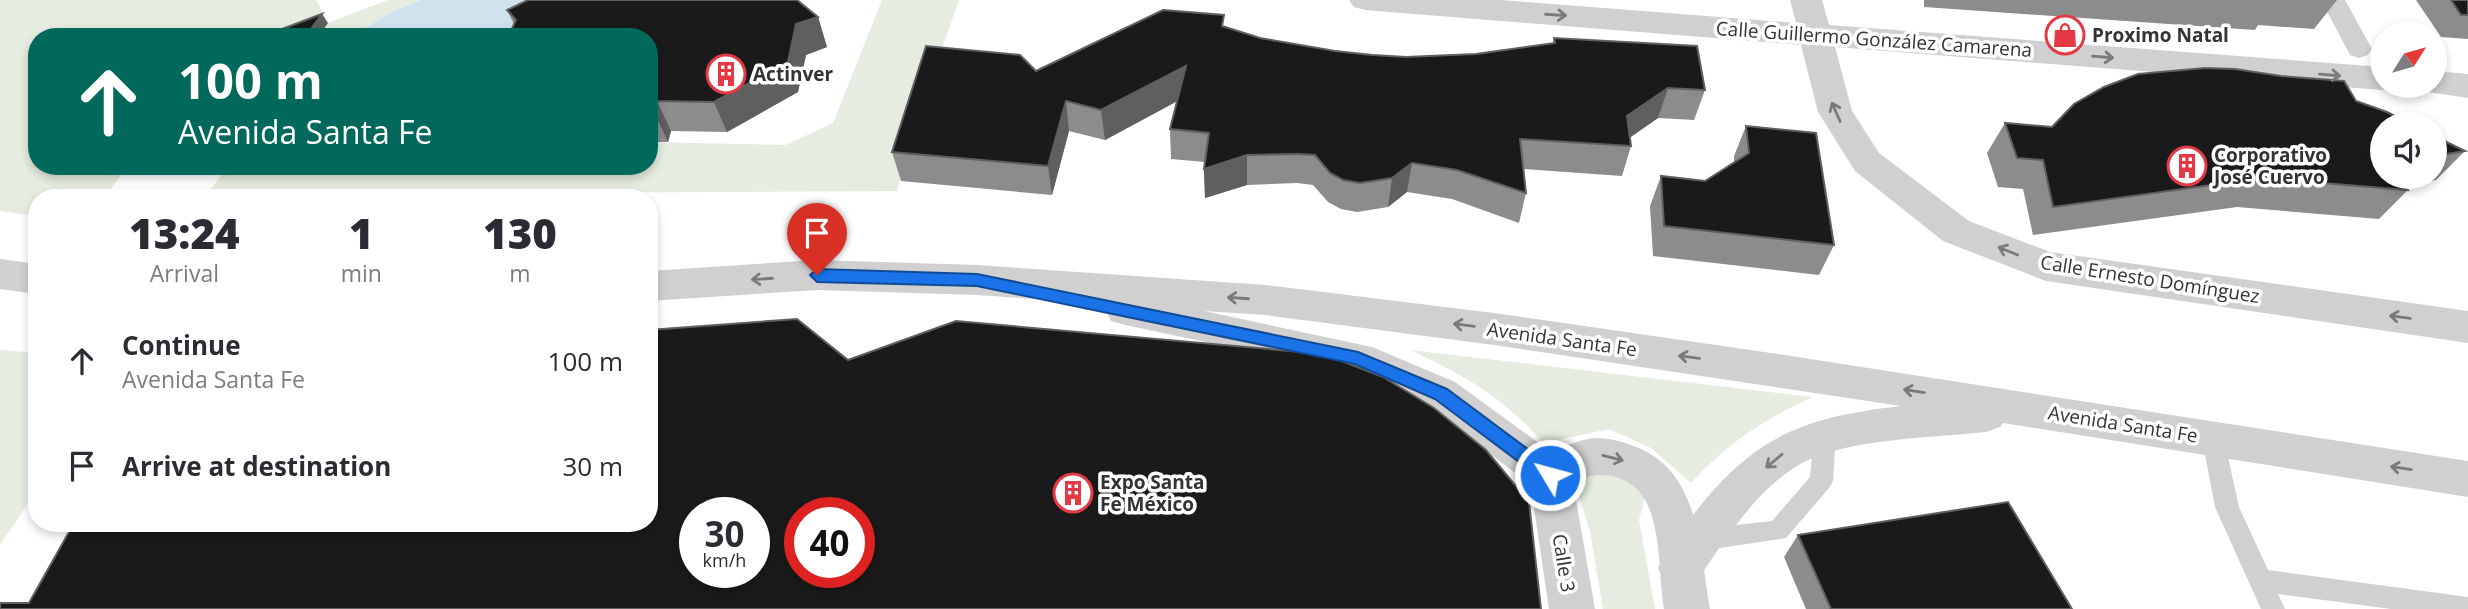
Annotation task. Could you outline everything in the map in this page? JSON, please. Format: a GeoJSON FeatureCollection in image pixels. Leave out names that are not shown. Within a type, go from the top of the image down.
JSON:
{"type":"FeatureCollection","features":[{"type":"Feature","properties":{"kind":"street","name":"Calle Guillermo González Camarena"},"geometry":{"type":"LineString","coordinates":[[1365,0],[1810,17],[2370,78]]}},
{"type":"Feature","properties":{"kind":"street"},"geometry":{"type":"LineString","coordinates":[[2333,0],[2359,49]]}},
{"type":"Feature","properties":{"kind":"street","name":"Calle Ernesto Domínguez"},"geometry":{"type":"LineString","coordinates":[[1810,17],[1835,112],[1867,162],[1956,231],[2046,266],[2468,327]]}},
{"type":"Feature","properties":{"kind":"street"},"geometry":{"type":"LineString","coordinates":[[2447,84],[2468,86]]}},
{"type":"Feature","properties":{"kind":"street"},"geometry":{"type":"LineString","coordinates":[[0,274],[28,278]]}},
{"type":"Feature","properties":{"kind":"street","name":"Avenida Santa Fe"},"geometry":{"type":"LineString","coordinates":[[658,285],[817,275],[977,280],[1292,304],[1534,334],[2468,479]]}},
{"type":"Feature","properties":{"kind":"street"},"geometry":{"type":"LineString","coordinates":[[977,280],[1358,358],[1441,394],[1550,475],[1569,464],[1597,455],[1614,456],[1651,479],[1669,504],[1690,585]]}},
{"type":"Feature","properties":{"kind":"street"},"geometry":{"type":"LineString","coordinates":[[1690,585],[1729,502],[1786,451],[1825,435],[2029,410]]}},
{"type":"Feature","properties":{"kind":"street","name":"Calle 3"},"geometry":{"type":"LineString","coordinates":[[1550,475],[1572,609]]}},
{"type":"Feature","properties":{"kind":"lane"},"geometry":{"type":"LineString","coordinates":[[1690,585],[1777,531],[1821,481],[1825,435]]}},
{"type":"Feature","properties":{"kind":"lane"},"geometry":{"type":"LineString","coordinates":[[2213,439],[2227,507],[2273,609]]}},
{"type":"Feature","properties":{"kind":"lane"},"geometry":{"type":"LineString","coordinates":[[2260,580],[2468,608]]}},
{"type":"Feature","properties":{"kind":"shaded area"},"geometry":{"type":"Polygon","coordinates":[[[0,0],[316,0],[328,23],[388,0],[421,0],[386,15],[366,28],[324,28],[326,24],[316,28],[28,28],[28,175],[121,175],[111,189],[28,189],[28,215],[0,211],[0,0]]]}},
{"type":"Feature","properties":{"kind":"shaded area"},"geometry":{"type":"Polygon","coordinates":[[[882,0],[959,0],[914,129],[897,191],[211,189],[221,175],[658,175],[658,142],[785,145],[833,123],[882,0]]]}},
{"type":"Feature","properties":{"kind":"shaded area"},"geometry":{"type":"Polygon","coordinates":[[[0,350],[28,352],[28,503],[0,545],[0,350]]]}},
{"type":"Feature","properties":{"kind":"shaded area"},"geometry":{"type":"Polygon","coordinates":[[[1410,350],[1813,397],[1748,433],[1718,456],[1691,483],[1651,448],[1609,429],[1543,443],[1498,400],[1447,368],[1410,350]]]}},
{"type":"Feature","properties":{"kind":"shaded area"},"geometry":{"type":"Polygon","coordinates":[[[1596,464],[1647,489],[1639,520],[1655,609],[1603,609],[1590,532],[1579,495],[1585,472],[1596,464]]]}},
{"type":"Feature","properties":{"kind":"water"},"geometry":{"type":"Polygon","coordinates":[[[421,0],[569,0],[511,28],[366,28],[421,0]]]}},
{"type":"Feature","properties":{"kind":"building","name":"Actinver"},"geometry":{"type":"Polygon","coordinates":[[[528,0],[797,0],[818,17],[796,24],[788,62],[714,102],[658,101],[658,28],[512,28],[516,20],[507,10],[528,0]]]}},
{"type":"Feature","properties":{"kind":"building"},"geometry":{"type":"Polygon","coordinates":[[[2451,0],[2468,0],[2468,15],[2461,15],[2451,0]]]}},
{"type":"Feature","properties":{"kind":"building"},"geometry":{"type":"Polygon","coordinates":[[[1163,10],[1224,15],[1222,26],[1260,38],[1372,55],[1406,57],[1476,54],[1555,43],[1554,38],[1697,46],[1705,90],[1668,88],[1627,116],[1631,146],[1520,139],[1526,193],[1457,170],[1412,163],[1392,178],[1360,183],[1343,180],[1330,173],[1315,155],[1247,155],[1204,169],[1209,133],[1170,129],[1186,66],[1101,110],[1066,101],[1048,166],[892,152],[926,46],[1020,55],[1036,71],[1163,10]]]}},
{"type":"Feature","properties":{"kind":"building"},"geometry":{"type":"Polygon","coordinates":[[[322,14],[312,28],[285,28],[322,14]]]}},
{"type":"Feature","properties":{"kind":"building","name":"Corporativo José Cuervo"},"geometry":{"type":"Polygon","coordinates":[[[2205,68],[2235,69],[2344,81],[2356,101],[2387,112],[2370,112],[2370,187],[2262,178],[2053,207],[2043,160],[2017,158],[2005,123],[2052,127],[2074,104],[2104,87],[2138,74],[2205,68]]]}},
{"type":"Feature","properties":{"kind":"building"},"geometry":{"type":"Polygon","coordinates":[[[1746,126],[1816,133],[1834,245],[1664,226],[1661,176],[1705,181],[1749,153],[1746,126]]]}},
{"type":"Feature","properties":{"kind":"building"},"geometry":{"type":"Polygon","coordinates":[[[2447,142],[2465,151],[2447,154],[2447,142]]]}},
{"type":"Feature","properties":{"kind":"building","name":"Expo Santa Fe México"},"geometry":{"type":"Polygon","coordinates":[[[797,319],[848,360],[956,321],[1324,354],[1383,377],[1434,408],[1486,450],[1529,502],[1541,609],[0,609],[0,603],[29,603],[69,532],[658,532],[658,329],[797,319]]]}},
{"type":"Feature","properties":{"kind":"building"},"geometry":{"type":"Polygon","coordinates":[[[2008,502],[2072,609],[1831,609],[1798,535],[2008,502]]]}},
{"type":"Feature","properties":{"kind":"place","name":"Proximo Natal"},"geometry":{"type":"Point","coordinates":[2065,35]}},
{"type":"Feature","properties":{"kind":"place","name":"Actinver"},"geometry":{"type":"Point","coordinates":[726,74]}},
{"type":"Feature","properties":{"kind":"place","name":"Corporativo José Cuervo"},"geometry":{"type":"Point","coordinates":[2187,166]}},
{"type":"Feature","properties":{"kind":"place","name":"Expo Santa Fe México"},"geometry":{"type":"Point","coordinates":[1073,493]}},
{"type":"Feature","properties":{"kind":"route"},"geometry":{"type":"LineString","coordinates":[[817,275],[977,280],[1358,358],[1441,394],[1550,475]]}}]}
